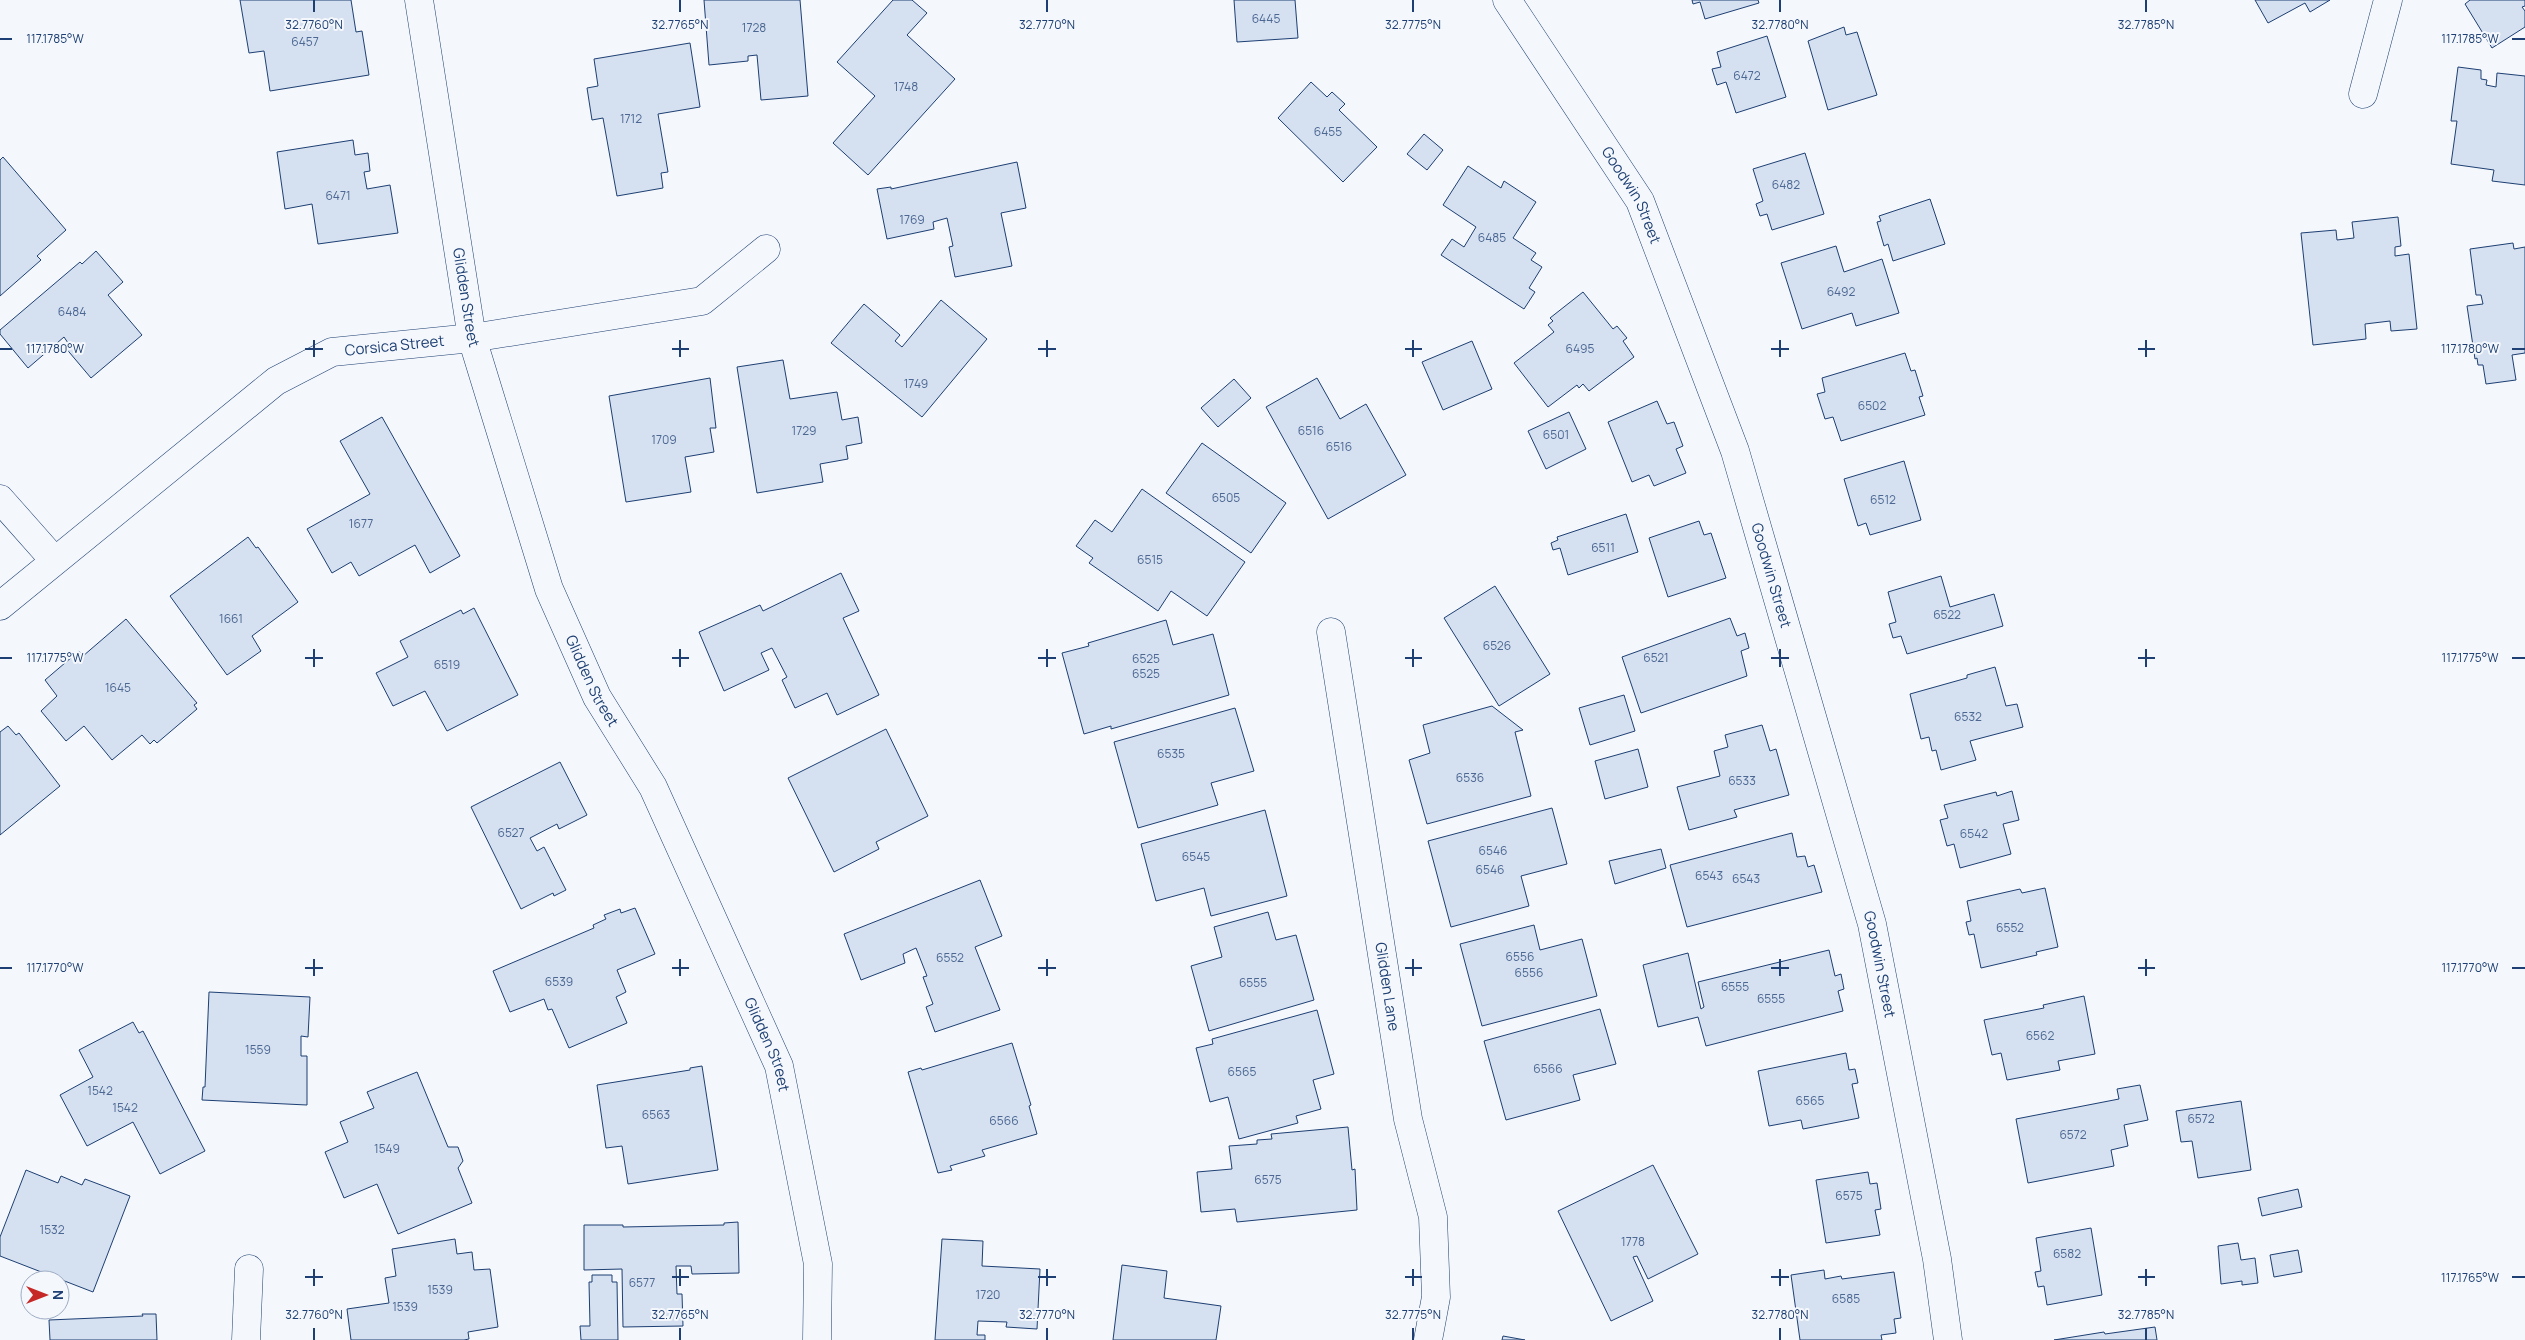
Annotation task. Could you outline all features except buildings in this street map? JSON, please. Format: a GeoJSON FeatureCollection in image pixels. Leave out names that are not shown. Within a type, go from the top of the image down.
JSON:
{"type":"FeatureCollection","features":[{"type":"Feature","properties":{"kind":"street","name":"Glidden Street"},"geometry":{"type":"LineString","coordinates":[[419,0],[472,338],[549,589],[597,697],[653,787],[779,1066],[818,1264],[817,1340]]}},
{"type":"Feature","properties":{"kind":"street","name":"Goodwin Street"},"geometry":{"type":"LineString","coordinates":[[1507,0],[1640,201],[1735,451],[1872,924],[1937,1259],[1948,1340]]}},
{"type":"Feature","properties":{"kind":"street"},"geometry":{"type":"LineString","coordinates":[[2363,94],[2388,0]]}},
{"type":"Feature","properties":{"kind":"street","name":"Corsica Street"},"geometry":{"type":"LineString","coordinates":[[0,606],[54,560],[276,381],[332,352],[472,338],[702,302],[766,249]]}},
{"type":"Feature","properties":{"kind":"street"},"geometry":{"type":"LineString","coordinates":[[0,498],[54,560]]}},
{"type":"Feature","properties":{"kind":"street","name":"Glidden Lane"},"geometry":{"type":"LineString","coordinates":[[1330,632],[1408,1119],[1433,1217],[1436,1297],[1428,1340]]}},
{"type":"Feature","properties":{"kind":"street"},"geometry":{"type":"LineString","coordinates":[[246,1340],[250,1269]]}}]}
